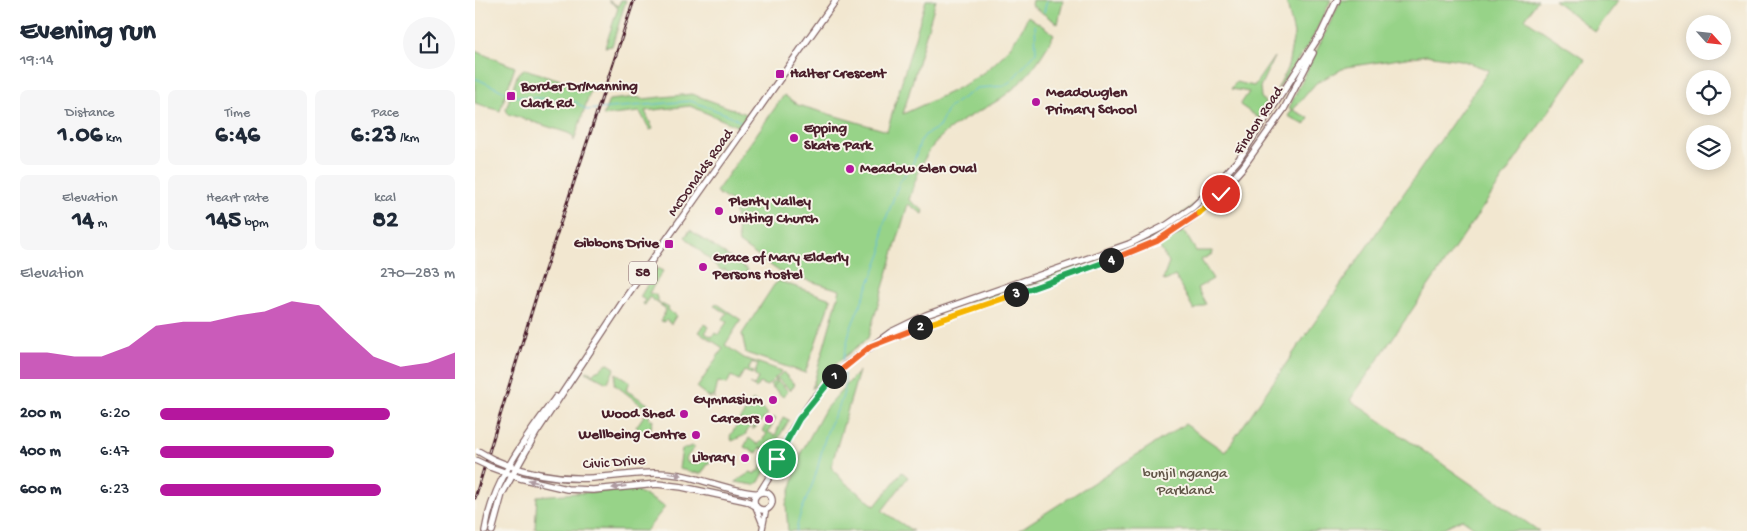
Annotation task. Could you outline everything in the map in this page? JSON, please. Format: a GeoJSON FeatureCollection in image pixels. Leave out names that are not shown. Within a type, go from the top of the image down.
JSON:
{"type":"FeatureCollection","features":[{"type":"Feature","properties":{"kind":"main road","name":"McDonalds Road"},"geometry":{"type":"LineString","coordinates":[[485,531],[492,502],[513,467],[531,431],[584,360],[782,73],[836,0]]}},
{"type":"Feature","properties":{"kind":"main road","name":"Findon Road"},"geometry":{"type":"LineString","coordinates":[[871,346],[1142,248],[1179,228],[1213,200],[1238,174],[1283,110],[1337,0]]}},
{"type":"Feature","properties":{"kind":"main road","name":"Findon Road"},"geometry":{"type":"LineString","coordinates":[[759,493],[770,476],[786,440],[809,405],[835,375],[871,346],[901,326],[938,311],[1129,244],[1167,225],[1201,200],[1231,169],[1320,35]]}},
{"type":"Feature","properties":{"kind":"main road"},"geometry":{"type":"LineString","coordinates":[[1275,105],[1283,110]]}},
{"type":"Feature","properties":{"kind":"main road"},"geometry":{"type":"LineString","coordinates":[[1231,169],[1238,174]]}},
{"type":"Feature","properties":{"kind":"main road"},"geometry":{"type":"LineString","coordinates":[[1090,258],[1093,266]]}},
{"type":"Feature","properties":{"kind":"main road"},"geometry":{"type":"LineString","coordinates":[[961,304],[965,311]]}},
{"type":"Feature","properties":{"kind":"main road"},"geometry":{"type":"LineString","coordinates":[[901,326],[901,330],[906,332]]}},
{"type":"Feature","properties":{"kind":"main road","name":"Civic Drive"},"geometry":{"type":"LineString","coordinates":[[476,451],[513,467],[567,478],[666,473],[693,477],[746,493],[759,493]]}},
{"type":"Feature","properties":{"kind":"main road","name":"Civic Drive"},"geometry":{"type":"LineString","coordinates":[[475,460],[509,474],[551,486],[575,490],[645,484],[682,486],[747,501],[755,507]]}},
{"type":"Feature","properties":{"kind":"main road","name":"McDonalds Road"},"geometry":{"type":"LineString","coordinates":[[491,531],[509,474]]}},
{"type":"Feature","properties":{"kind":"main road","name":"Findon Road"},"geometry":{"type":"LineString","coordinates":[[770,476],[770,496]]}},
{"type":"Feature","properties":{"kind":"main road"},"geometry":{"type":"LineString","coordinates":[[765,492],[770,496],[772,503],[766,510],[755,507],[753,500],[759,493],[765,492]]}},
{"type":"Feature","properties":{"kind":"street"},"geometry":{"type":"LineString","coordinates":[[755,507],[763,525]]}},
{"type":"Feature","properties":{"kind":"street"},"geometry":{"type":"LineString","coordinates":[[762,531],[766,510]]}},
{"type":"Feature","properties":{"kind":"green space"},"geometry":{"type":"Polygon","coordinates":[[[608,0],[618,6],[621,0],[626,0],[612,46],[605,47],[618,8],[608,0]]]}},
{"type":"Feature","properties":{"kind":"green space"},"geometry":{"type":"Polygon","coordinates":[[[926,0],[936,0],[903,114],[960,87],[992,66],[1005,53],[1028,16],[1054,34],[1037,63],[1023,80],[997,101],[954,126],[932,147],[918,173],[909,200],[924,211],[923,214],[908,204],[868,338],[838,362],[812,389],[840,290],[780,272],[739,243],[734,204],[716,192],[784,95],[798,105],[887,131],[926,0]]]}},
{"type":"Feature","properties":{"kind":"green space"},"geometry":{"type":"Polygon","coordinates":[[[1032,0],[1063,0],[1058,24],[1031,5],[1032,0]]]}},
{"type":"Feature","properties":{"kind":"green space"},"geometry":{"type":"Polygon","coordinates":[[[1286,0],[1331,0],[1312,39],[1276,92],[1288,66],[1294,34],[1286,0]]]}},
{"type":"Feature","properties":{"kind":"green space","name":"bunjil nganga Parkland"},"geometry":{"type":"Polygon","coordinates":[[[1341,0],[1538,0],[1525,19],[1585,59],[1350,400],[1539,531],[1479,531],[1462,519],[1437,531],[1020,531],[1185,424],[1225,452],[1489,70],[1461,60],[1426,55],[1346,67],[1316,83],[1293,110],[1309,118],[1305,125],[1288,116],[1292,110],[1289,108],[1341,0]]]}},
{"type":"Feature","properties":{"kind":"green space"},"geometry":{"type":"Polygon","coordinates":[[[1554,0],[1619,0],[1595,32],[1554,0]]]}},
{"type":"Feature","properties":{"kind":"green space"},"geometry":{"type":"Polygon","coordinates":[[[475,51],[515,67],[500,111],[475,103],[475,51]]]}},
{"type":"Feature","properties":{"kind":"green space"},"geometry":{"type":"Polygon","coordinates":[[[1274,57],[1260,87],[1261,97],[1268,107],[1260,119],[1240,105],[1249,92],[1231,89],[1236,82],[1254,86],[1274,57]]]}},
{"type":"Feature","properties":{"kind":"green space"},"geometry":{"type":"Polygon","coordinates":[[[524,69],[591,89],[574,141],[573,136],[568,133],[508,114],[506,109],[518,73],[524,69]]]}},
{"type":"Feature","properties":{"kind":"green space"},"geometry":{"type":"Polygon","coordinates":[[[692,94],[749,115],[739,127],[690,106],[645,111],[653,129],[650,130],[640,112],[603,116],[609,100],[692,94]]]}},
{"type":"Feature","properties":{"kind":"green space"},"geometry":{"type":"Polygon","coordinates":[[[1233,174],[1233,178],[1192,217],[1140,248],[1097,262],[1094,261],[1097,257],[1166,226],[1233,174]]]}},
{"type":"Feature","properties":{"kind":"green space"},"geometry":{"type":"Polygon","coordinates":[[[690,230],[748,270],[743,277],[728,273],[725,269],[722,271],[685,237],[690,230]]]}},
{"type":"Feature","properties":{"kind":"green space"},"geometry":{"type":"Polygon","coordinates":[[[1184,231],[1196,251],[1212,251],[1212,254],[1201,260],[1213,279],[1197,288],[1206,304],[1194,310],[1175,276],[1165,281],[1163,279],[1169,263],[1159,246],[1184,231]]]}},
{"type":"Feature","properties":{"kind":"green space"},"geometry":{"type":"Polygon","coordinates":[[[1084,262],[1088,263],[1085,267],[972,307],[967,305],[972,301],[1084,262]]]}},
{"type":"Feature","properties":{"kind":"green space"},"geometry":{"type":"Polygon","coordinates":[[[657,268],[663,271],[649,293],[656,295],[658,302],[669,308],[668,310],[676,316],[671,324],[666,320],[664,322],[661,321],[666,309],[649,297],[645,305],[643,304],[645,300],[640,297],[657,268]]]}},
{"type":"Feature","properties":{"kind":"green space"},"geometry":{"type":"Polygon","coordinates":[[[779,281],[831,299],[805,373],[746,353],[742,334],[774,285],[779,281]]]}},
{"type":"Feature","properties":{"kind":"green space"},"geometry":{"type":"Polygon","coordinates":[[[716,303],[741,320],[725,345],[744,358],[782,371],[767,386],[759,383],[756,388],[749,384],[754,386],[758,378],[754,375],[758,365],[752,362],[748,370],[753,372],[752,374],[744,371],[739,380],[731,376],[727,384],[718,382],[714,399],[713,396],[710,398],[697,388],[723,348],[699,332],[705,324],[709,327],[705,333],[712,337],[715,333],[718,335],[727,322],[723,319],[727,313],[714,306],[716,303]]]}},
{"type":"Feature","properties":{"kind":"green space"},"geometry":{"type":"Polygon","coordinates":[[[607,363],[615,368],[607,383],[586,372],[593,374],[607,363]]]}},
{"type":"Feature","properties":{"kind":"green space"},"geometry":{"type":"Polygon","coordinates":[[[859,371],[831,467],[843,481],[875,506],[902,472],[908,477],[882,511],[913,531],[788,531],[786,504],[802,451],[826,408],[859,371]]]}},
{"type":"Feature","properties":{"kind":"green space"},"geometry":{"type":"Polygon","coordinates":[[[783,372],[795,385],[790,390],[778,379],[773,386],[778,381],[788,391],[783,397],[770,385],[783,372]]]}},
{"type":"Feature","properties":{"kind":"green space"},"geometry":{"type":"Polygon","coordinates":[[[616,373],[630,382],[626,390],[651,406],[649,419],[653,420],[649,435],[636,427],[648,410],[614,384],[616,373]]]}},
{"type":"Feature","properties":{"kind":"green space"},"geometry":{"type":"Polygon","coordinates":[[[753,400],[768,414],[752,429],[754,420],[745,435],[732,441],[730,436],[746,410],[753,411],[748,408],[753,400]]]}},
{"type":"Feature","properties":{"kind":"green space"},"geometry":{"type":"Polygon","coordinates":[[[783,417],[789,420],[775,444],[773,456],[764,452],[765,449],[760,448],[757,453],[744,447],[749,438],[758,445],[767,434],[762,430],[773,418],[776,418],[768,432],[775,436],[783,417]]]}},
{"type":"Feature","properties":{"kind":"green space"},"geometry":{"type":"Polygon","coordinates":[[[695,447],[686,458],[687,462],[696,465],[702,454],[711,460],[701,474],[679,469],[682,449],[695,447]]]}},
{"type":"Feature","properties":{"kind":"green space"},"geometry":{"type":"Polygon","coordinates":[[[763,454],[772,458],[759,482],[754,485],[735,482],[751,472],[755,474],[756,471],[759,472],[765,457],[763,454]]]}},
{"type":"Feature","properties":{"kind":"green space"},"geometry":{"type":"Polygon","coordinates":[[[634,489],[665,507],[646,531],[535,529],[537,496],[634,489]]]}},
{"type":"Feature","properties":{"kind":"waterway"},"geometry":{"type":"LineString","coordinates":[[1044,12],[1047,0]]}},
{"type":"Feature","properties":{"kind":"waterway"},"geometry":{"type":"LineString","coordinates":[[843,360],[850,330],[882,252],[883,226],[899,183],[914,161],[920,142],[925,135],[939,127],[947,110],[977,88],[1004,86],[1011,81],[1036,52],[1035,25]]}},
{"type":"Feature","properties":{"kind":"waterway"},"geometry":{"type":"LineString","coordinates":[[475,78],[505,92]]}},
{"type":"Feature","properties":{"kind":"waterway"},"geometry":{"type":"LineString","coordinates":[[514,96],[576,102],[586,110],[691,101],[731,116],[741,122]]}},
{"type":"Feature","properties":{"kind":"waterway"},"geometry":{"type":"LineString","coordinates":[[796,531],[816,475],[826,435],[843,397],[845,389],[844,374]]}},
{"type":"Feature","properties":{"kind":"railway"},"geometry":{"type":"LineString","coordinates":[[475,498],[537,294],[634,0]]}},
{"type":"Feature","properties":{"kind":"place","name":"Halter Crescent"},"geometry":{"type":"Point","coordinates":[780,74]}},
{"type":"Feature","properties":{"kind":"place","name":"Border Dr/Manning Clark Rd"},"geometry":{"type":"Point","coordinates":[511,96]}},
{"type":"Feature","properties":{"kind":"place","name":"Meadowglen Primary School"},"geometry":{"type":"Point","coordinates":[1036,102]}},
{"type":"Feature","properties":{"kind":"place","name":"Epping Skate Park"},"geometry":{"type":"Point","coordinates":[794,138]}},
{"type":"Feature","properties":{"kind":"place","name":"Meadow Glen Oval"},"geometry":{"type":"Point","coordinates":[850,169]}},
{"type":"Feature","properties":{"kind":"place","name":"Plenty Valley Uniting Church"},"geometry":{"type":"Point","coordinates":[719,211]}},
{"type":"Feature","properties":{"kind":"place","name":"Gibbons Drive"},"geometry":{"type":"Point","coordinates":[669,244]}},
{"type":"Feature","properties":{"kind":"place","name":"Grace of Mary Elderly Persons Hostel"},"geometry":{"type":"Point","coordinates":[703,267]}},
{"type":"Feature","properties":{"kind":"place","name":"Gymnasium"},"geometry":{"type":"Point","coordinates":[773,400]}},
{"type":"Feature","properties":{"kind":"place","name":"Wood Shed"},"geometry":{"type":"Point","coordinates":[684,414]}},
{"type":"Feature","properties":{"kind":"place","name":"Careers"},"geometry":{"type":"Point","coordinates":[769,419]}},
{"type":"Feature","properties":{"kind":"place","name":"Wellbeing Centre"},"geometry":{"type":"Point","coordinates":[696,435]}},
{"type":"Feature","properties":{"kind":"place","name":"Library"},"geometry":{"type":"Point","coordinates":[745,458]}},
{"type":"Feature","properties":{"kind":"route"},"geometry":{"type":"LineString","coordinates":[[777,459],[793,428],[818,394],[840,370],[871,346],[893,336],[1142,248],[1157,241],[1188,221],[1221,194]]}}]}
